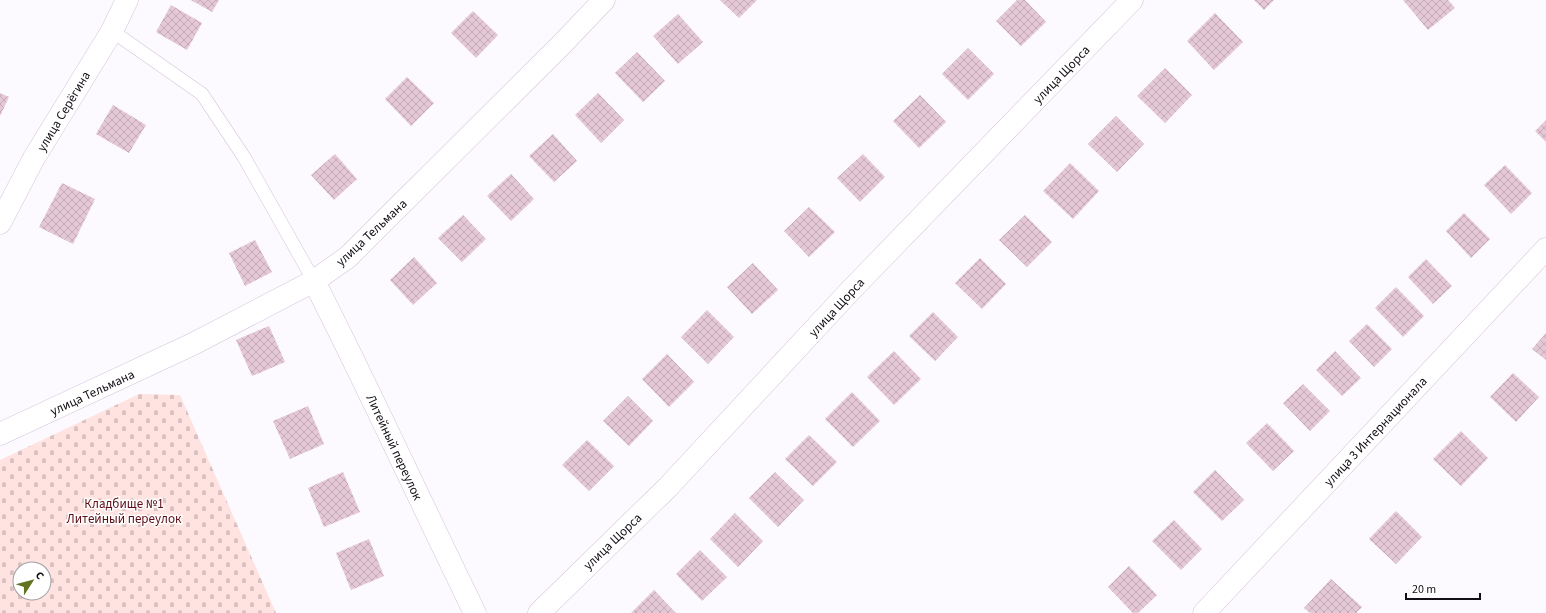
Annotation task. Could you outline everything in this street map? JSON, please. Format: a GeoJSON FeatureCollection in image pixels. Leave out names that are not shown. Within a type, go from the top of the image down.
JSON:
{"type":"FeatureCollection","features":[{"type":"Feature","properties":{"kind":"street","name":"улица Серёгина"},"geometry":{"type":"LineString","coordinates":[[0,223],[34,158],[112,31],[127,0]]}},
{"type":"Feature","properties":{"kind":"street","name":"улица Тельмана"},"geometry":{"type":"LineString","coordinates":[[0,434],[192,344],[314,281],[348,257],[563,43],[604,0]]}},
{"type":"Feature","properties":{"kind":"street","name":"улица Щорса"},"geometry":{"type":"LineString","coordinates":[[539,613],[668,487],[850,291],[1132,0]]}},
{"type":"Feature","properties":{"kind":"street","name":"улица 3 Интернационала"},"geometry":{"type":"LineString","coordinates":[[1204,613],[1546,249]]}},
{"type":"Feature","properties":{"kind":"street","name":"Литейный переулок"},"geometry":{"type":"LineString","coordinates":[[314,281],[350,351],[475,613]]}},
{"type":"Feature","properties":{"kind":"lane"},"geometry":{"type":"LineString","coordinates":[[112,31],[202,94],[244,157],[314,281]]}},
{"type":"Feature","properties":{"kind":"green space","name":"Кладбище №1 Литейный переулок"},"geometry":{"type":"Polygon","coordinates":[[[139,394],[180,395],[276,613],[0,613],[0,460],[139,394]]]}},
{"type":"Feature","properties":{"kind":"building"},"geometry":{"type":"Polygon","coordinates":[[[191,0],[219,0],[212,12],[191,0]]]}},
{"type":"Feature","properties":{"kind":"building"},"geometry":{"type":"Polygon","coordinates":[[[720,0],[757,0],[739,18],[720,0]]]}},
{"type":"Feature","properties":{"kind":"building"},"geometry":{"type":"Polygon","coordinates":[[[1017,0],[1025,0],[1046,22],[1021,46],[996,21],[1017,0]]]}},
{"type":"Feature","properties":{"kind":"building"},"geometry":{"type":"Polygon","coordinates":[[[1254,0],[1274,0],[1264,10],[1254,0]]]}},
{"type":"Feature","properties":{"kind":"building"},"geometry":{"type":"Polygon","coordinates":[[[1403,0],[1448,0],[1455,8],[1428,30],[1403,0]]]}},
{"type":"Feature","properties":{"kind":"building"},"geometry":{"type":"Polygon","coordinates":[[[171,5],[202,23],[187,50],[156,32],[171,5]]]}},
{"type":"Feature","properties":{"kind":"building"},"geometry":{"type":"Polygon","coordinates":[[[473,11],[498,35],[476,58],[451,33],[473,11]]]}},
{"type":"Feature","properties":{"kind":"building"},"geometry":{"type":"Polygon","coordinates":[[[1215,13],[1243,42],[1214,70],[1187,41],[1215,13]]]}},
{"type":"Feature","properties":{"kind":"building"},"geometry":{"type":"Polygon","coordinates":[[[678,14],[703,42],[678,64],[653,36],[678,14]]]}},
{"type":"Feature","properties":{"kind":"building"},"geometry":{"type":"Polygon","coordinates":[[[968,48],[994,74],[968,100],[942,74],[968,48]]]}},
{"type":"Feature","properties":{"kind":"building"},"geometry":{"type":"Polygon","coordinates":[[[637,52],[665,81],[643,102],[615,73],[637,52]]]}},
{"type":"Feature","properties":{"kind":"building"},"geometry":{"type":"Polygon","coordinates":[[[1165,68],[1192,95],[1165,123],[1137,96],[1165,68]]]}},
{"type":"Feature","properties":{"kind":"building"},"geometry":{"type":"Polygon","coordinates":[[[407,77],[434,103],[411,126],[385,99],[407,77]]]}},
{"type":"Feature","properties":{"kind":"building"},"geometry":{"type":"Polygon","coordinates":[[[0,93],[9,97],[0,116],[0,93]]]}},
{"type":"Feature","properties":{"kind":"building"},"geometry":{"type":"Polygon","coordinates":[[[598,93],[624,120],[601,143],[575,115],[598,93]]]}},
{"type":"Feature","properties":{"kind":"building"},"geometry":{"type":"Polygon","coordinates":[[[920,95],[946,122],[919,148],[893,121],[920,95]]]}},
{"type":"Feature","properties":{"kind":"building"},"geometry":{"type":"Polygon","coordinates":[[[113,105],[146,125],[129,153],[96,134],[113,105]]]}},
{"type":"Feature","properties":{"kind":"building"},"geometry":{"type":"Polygon","coordinates":[[[1116,116],[1144,144],[1117,172],[1088,144],[1116,116]]]}},
{"type":"Feature","properties":{"kind":"building"},"geometry":{"type":"Polygon","coordinates":[[[1546,120],[1546,142],[1535,131],[1546,120]]]}},
{"type":"Feature","properties":{"kind":"building"},"geometry":{"type":"Polygon","coordinates":[[[553,134],[577,161],[554,182],[529,156],[553,134]]]}},
{"type":"Feature","properties":{"kind":"building"},"geometry":{"type":"Polygon","coordinates":[[[335,154],[357,179],[334,200],[311,175],[335,154]]]}},
{"type":"Feature","properties":{"kind":"building"},"geometry":{"type":"Polygon","coordinates":[[[863,154],[885,177],[860,202],[837,178],[863,154]]]}},
{"type":"Feature","properties":{"kind":"building"},"geometry":{"type":"Polygon","coordinates":[[[1070,163],[1099,191],[1073,219],[1043,191],[1070,163]]]}},
{"type":"Feature","properties":{"kind":"building"},"geometry":{"type":"Polygon","coordinates":[[[1505,165],[1532,193],[1511,214],[1484,185],[1505,165]]]}},
{"type":"Feature","properties":{"kind":"building"},"geometry":{"type":"Polygon","coordinates":[[[511,174],[534,199],[511,221],[487,196],[511,174]]]}},
{"type":"Feature","properties":{"kind":"building"},"geometry":{"type":"Polygon","coordinates":[[[62,183],[95,199],[73,244],[39,227],[62,183]]]}},
{"type":"Feature","properties":{"kind":"building"},"geometry":{"type":"Polygon","coordinates":[[[809,207],[835,232],[809,257],[784,231],[809,207]]]}},
{"type":"Feature","properties":{"kind":"building"},"geometry":{"type":"Polygon","coordinates":[[[1464,213],[1490,239],[1471,258],[1446,231],[1464,213]]]}},
{"type":"Feature","properties":{"kind":"building"},"geometry":{"type":"Polygon","coordinates":[[[463,215],[486,239],[462,262],[438,238],[463,215]]]}},
{"type":"Feature","properties":{"kind":"building"},"geometry":{"type":"Polygon","coordinates":[[[1025,215],[1052,242],[1027,267],[999,240],[1025,215]]]}},
{"type":"Feature","properties":{"kind":"building"},"geometry":{"type":"Polygon","coordinates":[[[255,240],[272,272],[245,286],[229,253],[255,240]]]}},
{"type":"Feature","properties":{"kind":"building"},"geometry":{"type":"Polygon","coordinates":[[[414,257],[437,283],[413,305],[390,280],[414,257]]]}},
{"type":"Feature","properties":{"kind":"building"},"geometry":{"type":"Polygon","coordinates":[[[980,258],[1006,284],[982,309],[955,283],[980,258]]]}},
{"type":"Feature","properties":{"kind":"building"},"geometry":{"type":"Polygon","coordinates":[[[1426,259],[1452,286],[1433,304],[1408,277],[1426,259]]]}},
{"type":"Feature","properties":{"kind":"building"},"geometry":{"type":"Polygon","coordinates":[[[753,263],[778,290],[752,314],[727,287],[753,263]]]}},
{"type":"Feature","properties":{"kind":"building"},"geometry":{"type":"Polygon","coordinates":[[[1396,287],[1424,316],[1403,337],[1375,308],[1396,287]]]}},
{"type":"Feature","properties":{"kind":"building"},"geometry":{"type":"Polygon","coordinates":[[[707,310],[734,337],[708,364],[681,337],[707,310]]]}},
{"type":"Feature","properties":{"kind":"building"},"geometry":{"type":"Polygon","coordinates":[[[933,312],[958,337],[935,361],[909,336],[933,312]]]}},
{"type":"Feature","properties":{"kind":"building"},"geometry":{"type":"Polygon","coordinates":[[[1367,324],[1392,349],[1374,367],[1349,341],[1367,324]]]}},
{"type":"Feature","properties":{"kind":"building"},"geometry":{"type":"Polygon","coordinates":[[[269,326],[285,362],[252,376],[236,340],[269,326]]]}},
{"type":"Feature","properties":{"kind":"building"},"geometry":{"type":"Polygon","coordinates":[[[1546,333],[1546,360],[1532,349],[1546,333]]]}},
{"type":"Feature","properties":{"kind":"building"},"geometry":{"type":"Polygon","coordinates":[[[894,351],[921,379],[894,405],[867,377],[894,351]]]}},
{"type":"Feature","properties":{"kind":"building"},"geometry":{"type":"Polygon","coordinates":[[[1335,351],[1361,378],[1342,396],[1316,370],[1335,351]]]}},
{"type":"Feature","properties":{"kind":"building"},"geometry":{"type":"Polygon","coordinates":[[[667,354],[694,382],[669,407],[642,379],[667,354]]]}},
{"type":"Feature","properties":{"kind":"building"},"geometry":{"type":"Polygon","coordinates":[[[1513,373],[1539,397],[1516,422],[1490,397],[1513,373]]]}},
{"type":"Feature","properties":{"kind":"building"},"geometry":{"type":"Polygon","coordinates":[[[1303,384],[1330,411],[1310,431],[1283,403],[1303,384]]]}},
{"type":"Feature","properties":{"kind":"building"},"geometry":{"type":"Polygon","coordinates":[[[852,392],[880,421],[853,447],[825,419],[852,392]]]}},
{"type":"Feature","properties":{"kind":"building"},"geometry":{"type":"Polygon","coordinates":[[[628,396],[653,421],[629,446],[603,421],[628,396]]]}},
{"type":"Feature","properties":{"kind":"building"},"geometry":{"type":"Polygon","coordinates":[[[308,406],[324,444],[290,459],[273,421],[308,406]]]}},
{"type":"Feature","properties":{"kind":"building"},"geometry":{"type":"Polygon","coordinates":[[[1267,423],[1294,451],[1273,471],[1246,443],[1267,423]]]}},
{"type":"Feature","properties":{"kind":"building"},"geometry":{"type":"Polygon","coordinates":[[[1461,431],[1488,458],[1461,486],[1433,459],[1461,431]]]}},
{"type":"Feature","properties":{"kind":"building"},"geometry":{"type":"Polygon","coordinates":[[[809,435],[837,462],[813,486],[785,459],[809,435]]]}},
{"type":"Feature","properties":{"kind":"building"},"geometry":{"type":"Polygon","coordinates":[[[587,440],[614,466],[589,491],[562,465],[587,440]]]}},
{"type":"Feature","properties":{"kind":"building"},"geometry":{"type":"Polygon","coordinates":[[[1215,470],[1244,500],[1222,521],[1193,492],[1215,470]]]}},
{"type":"Feature","properties":{"kind":"building"},"geometry":{"type":"Polygon","coordinates":[[[343,472],[360,512],[324,527],[308,488],[343,472]]]}},
{"type":"Feature","properties":{"kind":"building"},"geometry":{"type":"Polygon","coordinates":[[[775,472],[804,500],[778,527],[749,498],[775,472]]]}},
{"type":"Feature","properties":{"kind":"building"},"geometry":{"type":"Polygon","coordinates":[[[1396,511],[1422,537],[1396,564],[1369,539],[1396,511]]]}},
{"type":"Feature","properties":{"kind":"building"},"geometry":{"type":"Polygon","coordinates":[[[735,513],[763,541],[738,567],[710,539],[735,513]]]}},
{"type":"Feature","properties":{"kind":"building"},"geometry":{"type":"Polygon","coordinates":[[[1174,520],[1202,549],[1181,570],[1152,541],[1174,520]]]}},
{"type":"Feature","properties":{"kind":"building"},"geometry":{"type":"Polygon","coordinates":[[[369,539],[384,576],[351,590],[336,553],[369,539]]]}},
{"type":"Feature","properties":{"kind":"building"},"geometry":{"type":"Polygon","coordinates":[[[700,550],[727,577],[702,601],[676,574],[700,550]]]}},
{"type":"Feature","properties":{"kind":"building"},"geometry":{"type":"Polygon","coordinates":[[[1129,566],[1157,595],[1138,613],[1133,613],[1108,587],[1129,566]]]}},
{"type":"Feature","properties":{"kind":"building"},"geometry":{"type":"Polygon","coordinates":[[[1331,579],[1362,607],[1356,613],[1310,613],[1304,608],[1331,579]]]}},
{"type":"Feature","properties":{"kind":"building"},"geometry":{"type":"Polygon","coordinates":[[[654,590],[676,613],[631,613],[654,590]]]}}]}
